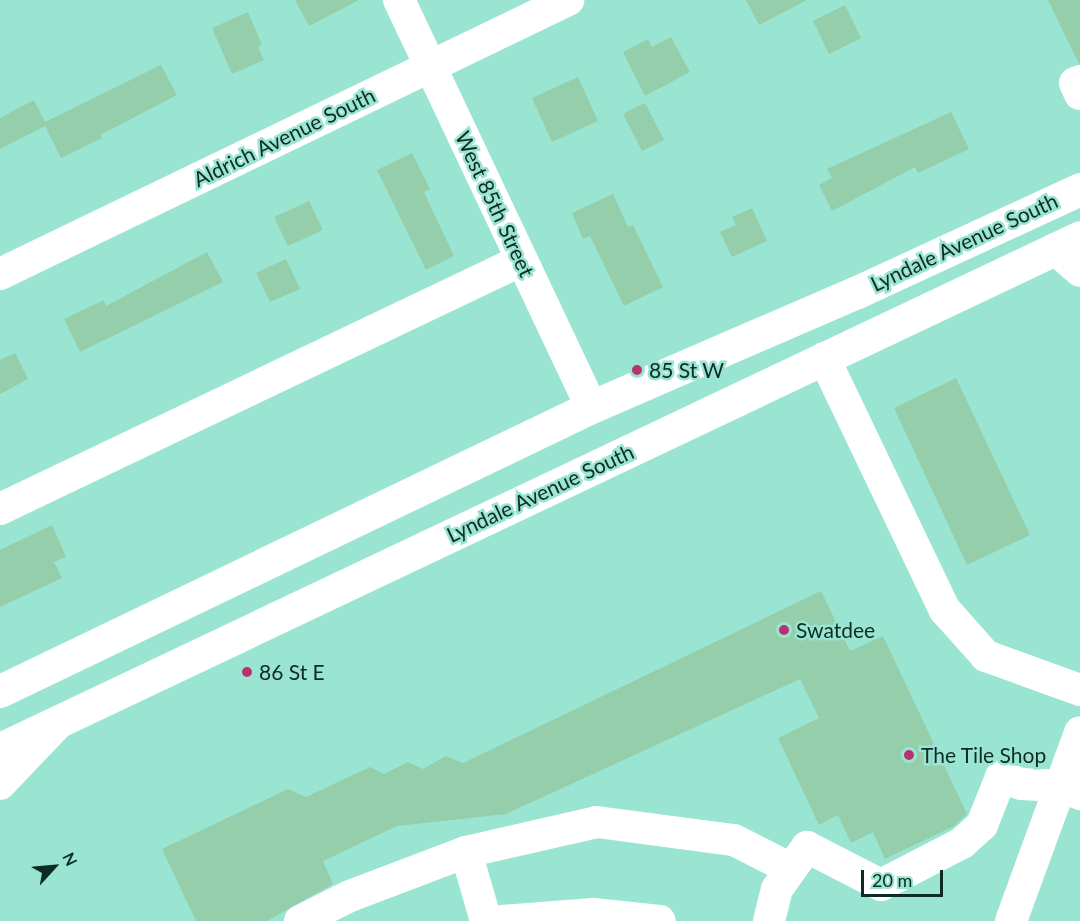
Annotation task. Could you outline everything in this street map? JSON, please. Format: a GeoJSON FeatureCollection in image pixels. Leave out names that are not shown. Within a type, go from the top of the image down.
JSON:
{"type":"FeatureCollection","features":[{"type":"Feature","properties":{"kind":"main road","name":"Lyndale Avenue South"},"geometry":{"type":"LineString","coordinates":[[0,691],[591,407],[1080,189]]}},
{"type":"Feature","properties":{"kind":"main road","name":"Lyndale Avenue South"},"geometry":{"type":"LineString","coordinates":[[0,748],[1068,243]]}},
{"type":"Feature","properties":{"kind":"street","name":"West 85th Street"},"geometry":{"type":"LineString","coordinates":[[399,0],[591,407]]}},
{"type":"Feature","properties":{"kind":"street","name":"Aldrich Avenue South"},"geometry":{"type":"LineString","coordinates":[[0,274],[568,0]]}},
{"type":"Feature","properties":{"kind":"street"},"geometry":{"type":"LineString","coordinates":[[1080,81],[1075,83],[1080,93]]}},
{"type":"Feature","properties":{"kind":"street"},"geometry":{"type":"LineString","coordinates":[[1068,243],[1080,271]]}},
{"type":"Feature","properties":{"kind":"street"},"geometry":{"type":"LineString","coordinates":[[0,509],[522,260]]}},
{"type":"Feature","properties":{"kind":"street"},"geometry":{"type":"LineString","coordinates":[[824,358],[945,610],[986,656],[1080,690]]}},
{"type":"Feature","properties":{"kind":"street"},"geometry":{"type":"LineString","coordinates":[[0,784],[61,720]]}},
{"type":"Feature","properties":{"kind":"street"},"geometry":{"type":"LineString","coordinates":[[1011,921],[1070,790],[1080,732]]}},
{"type":"Feature","properties":{"kind":"street"},"geometry":{"type":"LineString","coordinates":[[769,921],[777,890],[807,847],[881,885],[962,843],[982,825],[1001,777],[1021,784],[1070,790]]}},
{"type":"Feature","properties":{"kind":"street"},"geometry":{"type":"LineString","coordinates":[[300,921],[350,896],[466,852],[597,822],[734,840],[791,869]]}},
{"type":"Feature","properties":{"kind":"street"},"geometry":{"type":"LineString","coordinates":[[466,852],[486,921]]}},
{"type":"Feature","properties":{"kind":"street"},"geometry":{"type":"LineString","coordinates":[[502,921],[593,914],[660,921]]}},
{"type":"Feature","properties":{"kind":"building"},"geometry":{"type":"Polygon","coordinates":[[[295,0],[359,0],[309,26],[295,0]]]}},
{"type":"Feature","properties":{"kind":"building"},"geometry":{"type":"Polygon","coordinates":[[[746,0],[807,0],[759,25],[746,0]]]}},
{"type":"Feature","properties":{"kind":"building"},"geometry":{"type":"Polygon","coordinates":[[[1048,0],[1080,0],[1079,64],[1048,0]]]}},
{"type":"Feature","properties":{"kind":"building"},"geometry":{"type":"Polygon","coordinates":[[[845,5],[861,38],[829,54],[813,21],[845,5]]]}},
{"type":"Feature","properties":{"kind":"building"},"geometry":{"type":"Polygon","coordinates":[[[248,12],[262,45],[258,47],[264,60],[232,74],[212,28],[248,12]]]}},
{"type":"Feature","properties":{"kind":"building"},"geometry":{"type":"Polygon","coordinates":[[[671,37],[690,72],[645,96],[623,52],[648,39],[652,47],[671,37]]]}},
{"type":"Feature","properties":{"kind":"building"},"geometry":{"type":"Polygon","coordinates":[[[161,65],[177,95],[100,135],[102,138],[61,158],[45,126],[0,149],[0,118],[34,100],[45,122],[161,65]]]}},
{"type":"Feature","properties":{"kind":"building"},"geometry":{"type":"Polygon","coordinates":[[[578,77],[598,121],[552,142],[532,98],[578,77]]]}},
{"type":"Feature","properties":{"kind":"building"},"geometry":{"type":"Polygon","coordinates":[[[645,103],[664,140],[642,151],[623,114],[645,103]]]}},
{"type":"Feature","properties":{"kind":"building"},"geometry":{"type":"Polygon","coordinates":[[[951,112],[969,149],[918,173],[915,167],[832,211],[819,185],[832,178],[827,169],[951,112]]]}},
{"type":"Feature","properties":{"kind":"building"},"geometry":{"type":"Polygon","coordinates":[[[412,153],[430,189],[424,192],[454,256],[426,270],[377,170],[412,153]]]}},
{"type":"Feature","properties":{"kind":"building"},"geometry":{"type":"Polygon","coordinates":[[[613,194],[628,227],[633,225],[663,287],[624,306],[590,236],[583,239],[572,213],[613,194]]]}},
{"type":"Feature","properties":{"kind":"building"},"geometry":{"type":"Polygon","coordinates":[[[309,201],[323,230],[288,246],[274,217],[309,201]]]}},
{"type":"Feature","properties":{"kind":"building"},"geometry":{"type":"Polygon","coordinates":[[[752,208],[767,241],[732,257],[720,232],[736,225],[732,217],[752,208]]]}},
{"type":"Feature","properties":{"kind":"building"},"geometry":{"type":"Polygon","coordinates":[[[207,252],[223,282],[80,352],[64,319],[104,300],[106,306],[207,252]]]}},
{"type":"Feature","properties":{"kind":"building"},"geometry":{"type":"Polygon","coordinates":[[[286,259],[300,289],[270,302],[256,273],[286,259]]]}},
{"type":"Feature","properties":{"kind":"building"},"geometry":{"type":"Polygon","coordinates":[[[15,353],[28,379],[0,394],[0,360],[15,353]]]}},
{"type":"Feature","properties":{"kind":"building"},"geometry":{"type":"Polygon","coordinates":[[[956,378],[1030,535],[967,565],[894,408],[956,378]]]}},
{"type":"Feature","properties":{"kind":"building"},"geometry":{"type":"Polygon","coordinates":[[[52,525],[66,557],[54,562],[62,578],[0,607],[0,550],[52,525]]]}},
{"type":"Feature","properties":{"kind":"building"},"geometry":{"type":"Polygon","coordinates":[[[821,591],[850,651],[883,636],[967,814],[954,826],[885,859],[873,832],[851,843],[838,815],[819,825],[778,738],[819,718],[800,679],[506,814],[397,826],[323,861],[333,884],[267,921],[196,921],[162,849],[288,789],[306,797],[370,767],[384,774],[408,762],[423,769],[446,756],[463,763],[821,591]]]}},
{"type":"Feature","properties":{"kind":"place","name":"85 St W"},"geometry":{"type":"Point","coordinates":[637,370]}},
{"type":"Feature","properties":{"kind":"place","name":"Swatdee"},"geometry":{"type":"Point","coordinates":[784,630]}},
{"type":"Feature","properties":{"kind":"place","name":"86 St E"},"geometry":{"type":"Point","coordinates":[247,672]}},
{"type":"Feature","properties":{"kind":"place","name":"The Tile Shop"},"geometry":{"type":"Point","coordinates":[909,755]}}]}
